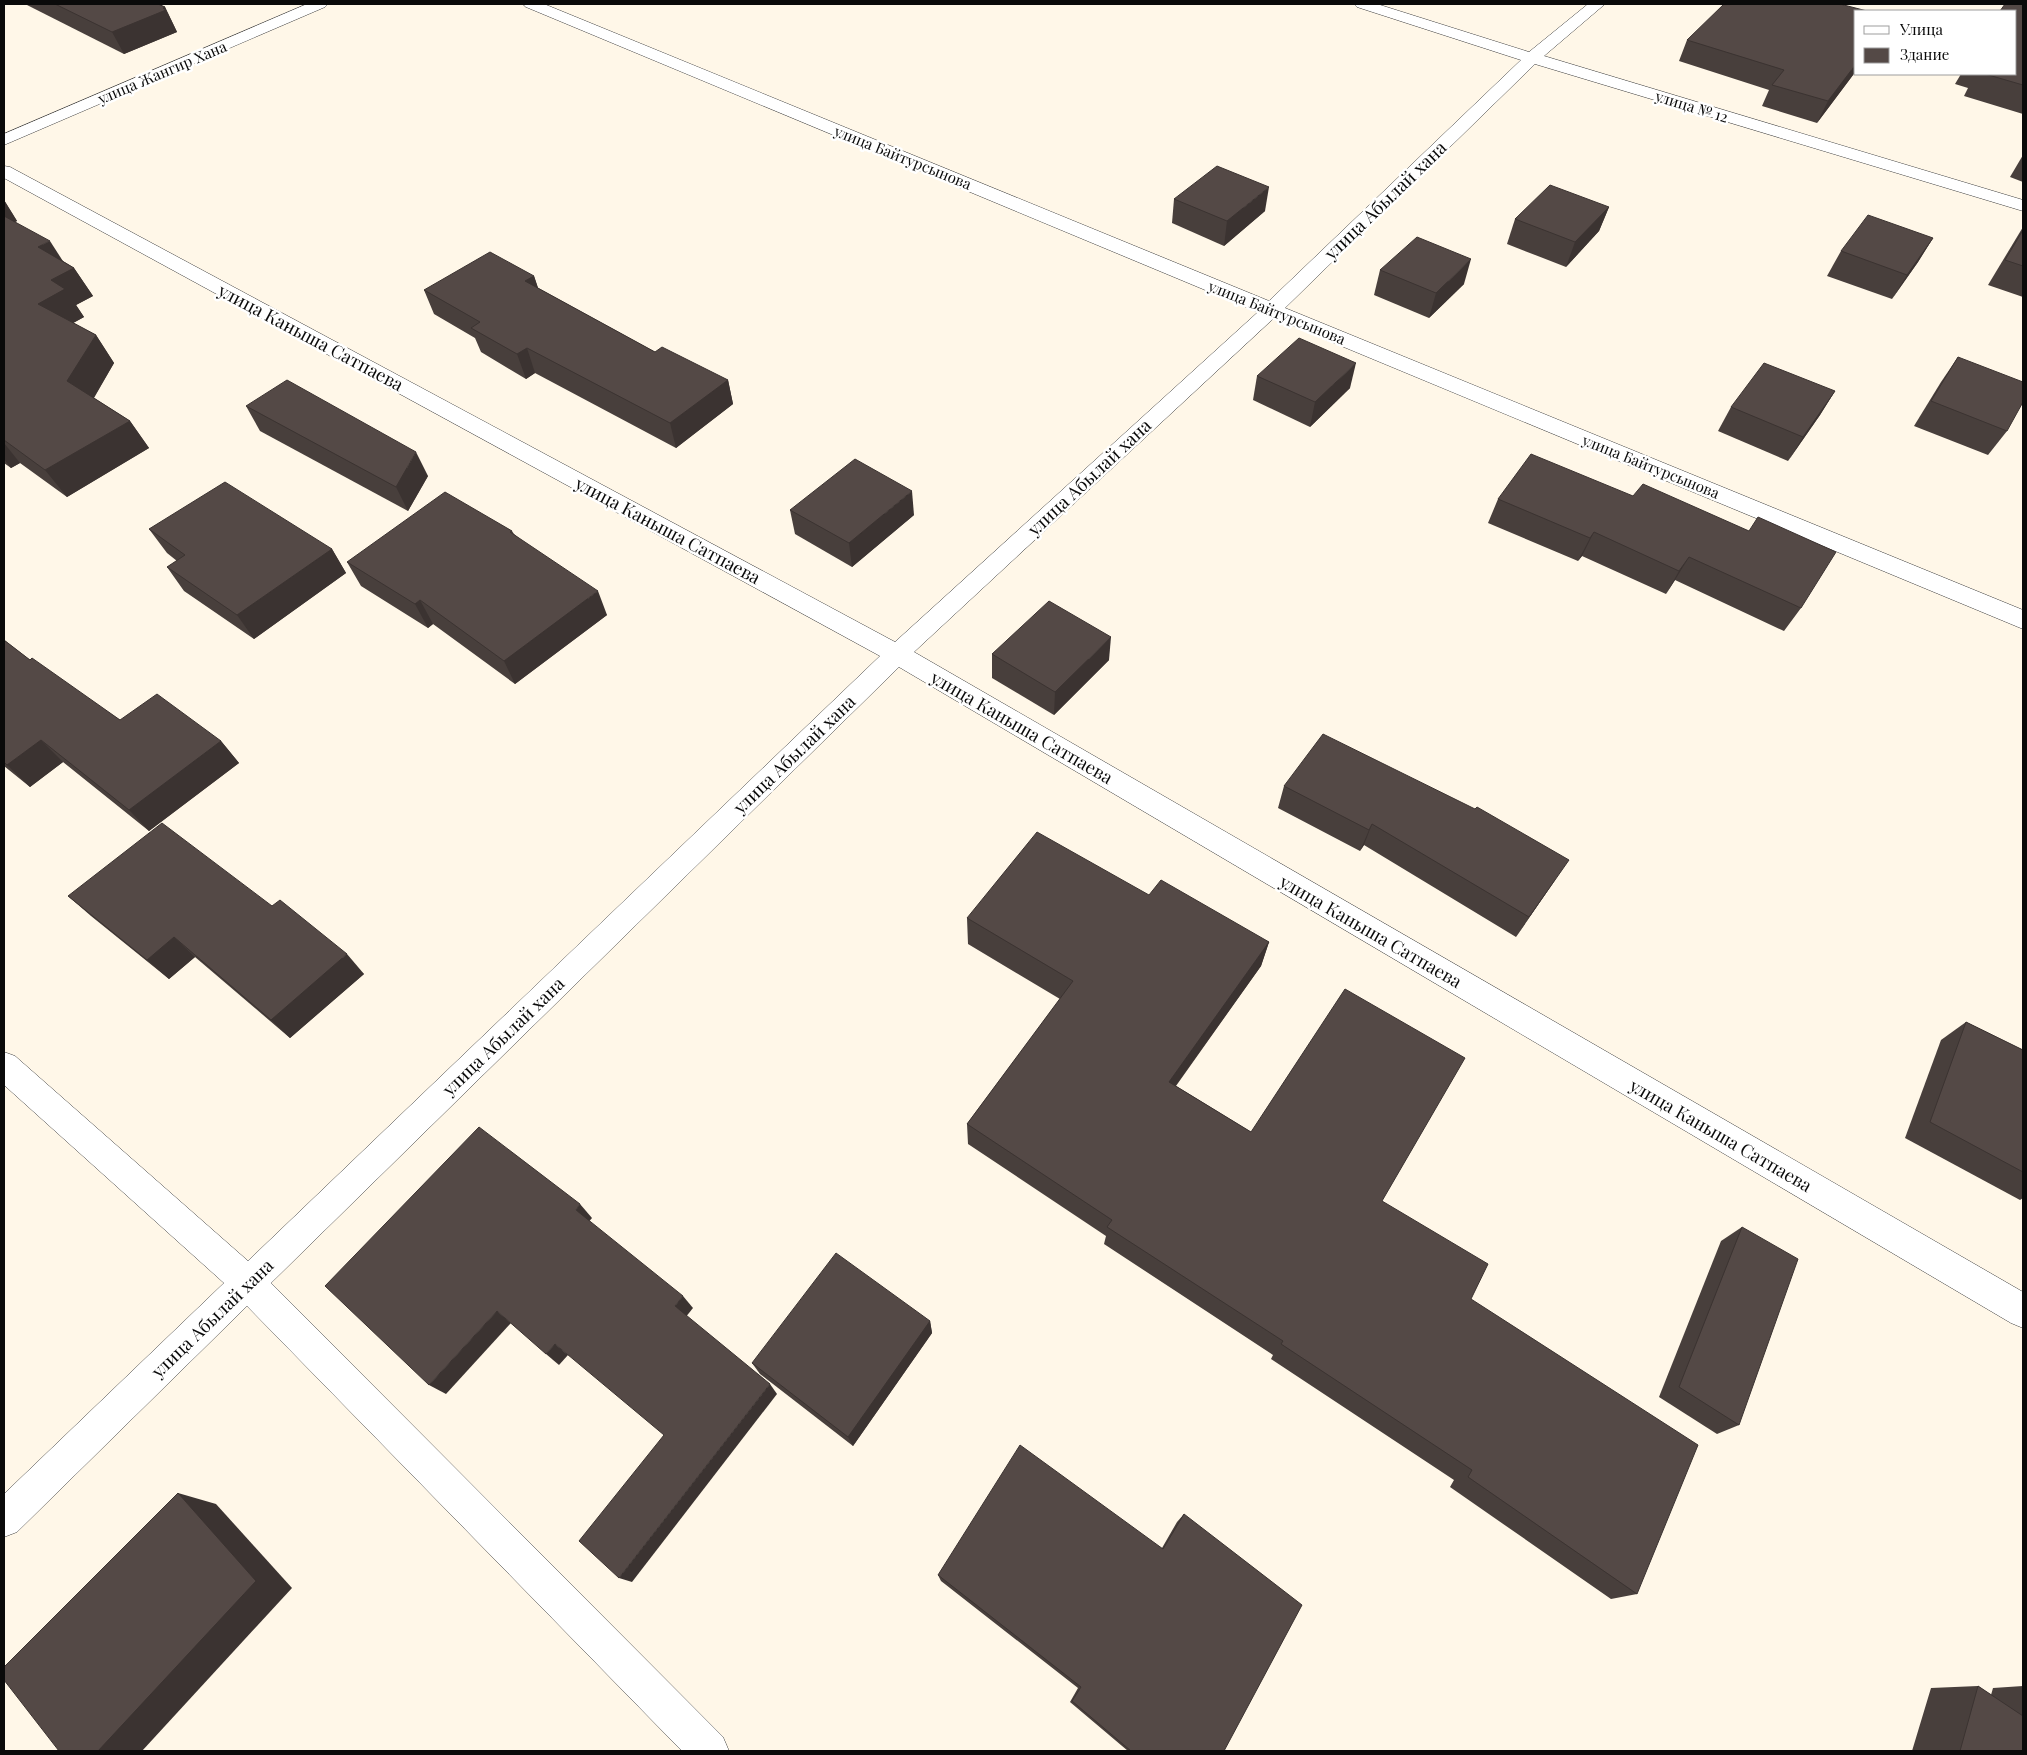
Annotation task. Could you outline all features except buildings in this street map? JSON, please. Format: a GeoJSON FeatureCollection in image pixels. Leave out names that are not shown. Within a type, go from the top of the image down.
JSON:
{"type":"FeatureCollection","features":[{"type":"Feature","properties":{"kind":"street","name":"улица Жангир Хана"},"geometry":{"type":"LineString","coordinates":[[4,140],[320,4]]}},
{"type":"Feature","properties":{"kind":"street","name":"улица Байтурсынова"},"geometry":{"type":"LineString","coordinates":[[531,4],[2023,620]]}},
{"type":"Feature","properties":{"kind":"street","name":"улица № 12"},"geometry":{"type":"LineString","coordinates":[[1362,4],[1532,58],[2023,206]]}},
{"type":"Feature","properties":{"kind":"street","name":"улица Абылай хана"},"geometry":{"type":"LineString","coordinates":[[4,1519],[897,654],[1272,310],[1532,58],[1597,4]]}},
{"type":"Feature","properties":{"kind":"street","name":"улица Каныша Сатпаева"},"geometry":{"type":"LineString","coordinates":[[4,171],[897,654],[2023,1311]]}},
{"type":"Feature","properties":{"kind":"street"},"geometry":{"type":"LineString","coordinates":[[4,1066],[248,1283],[709,1751]]}}]}
